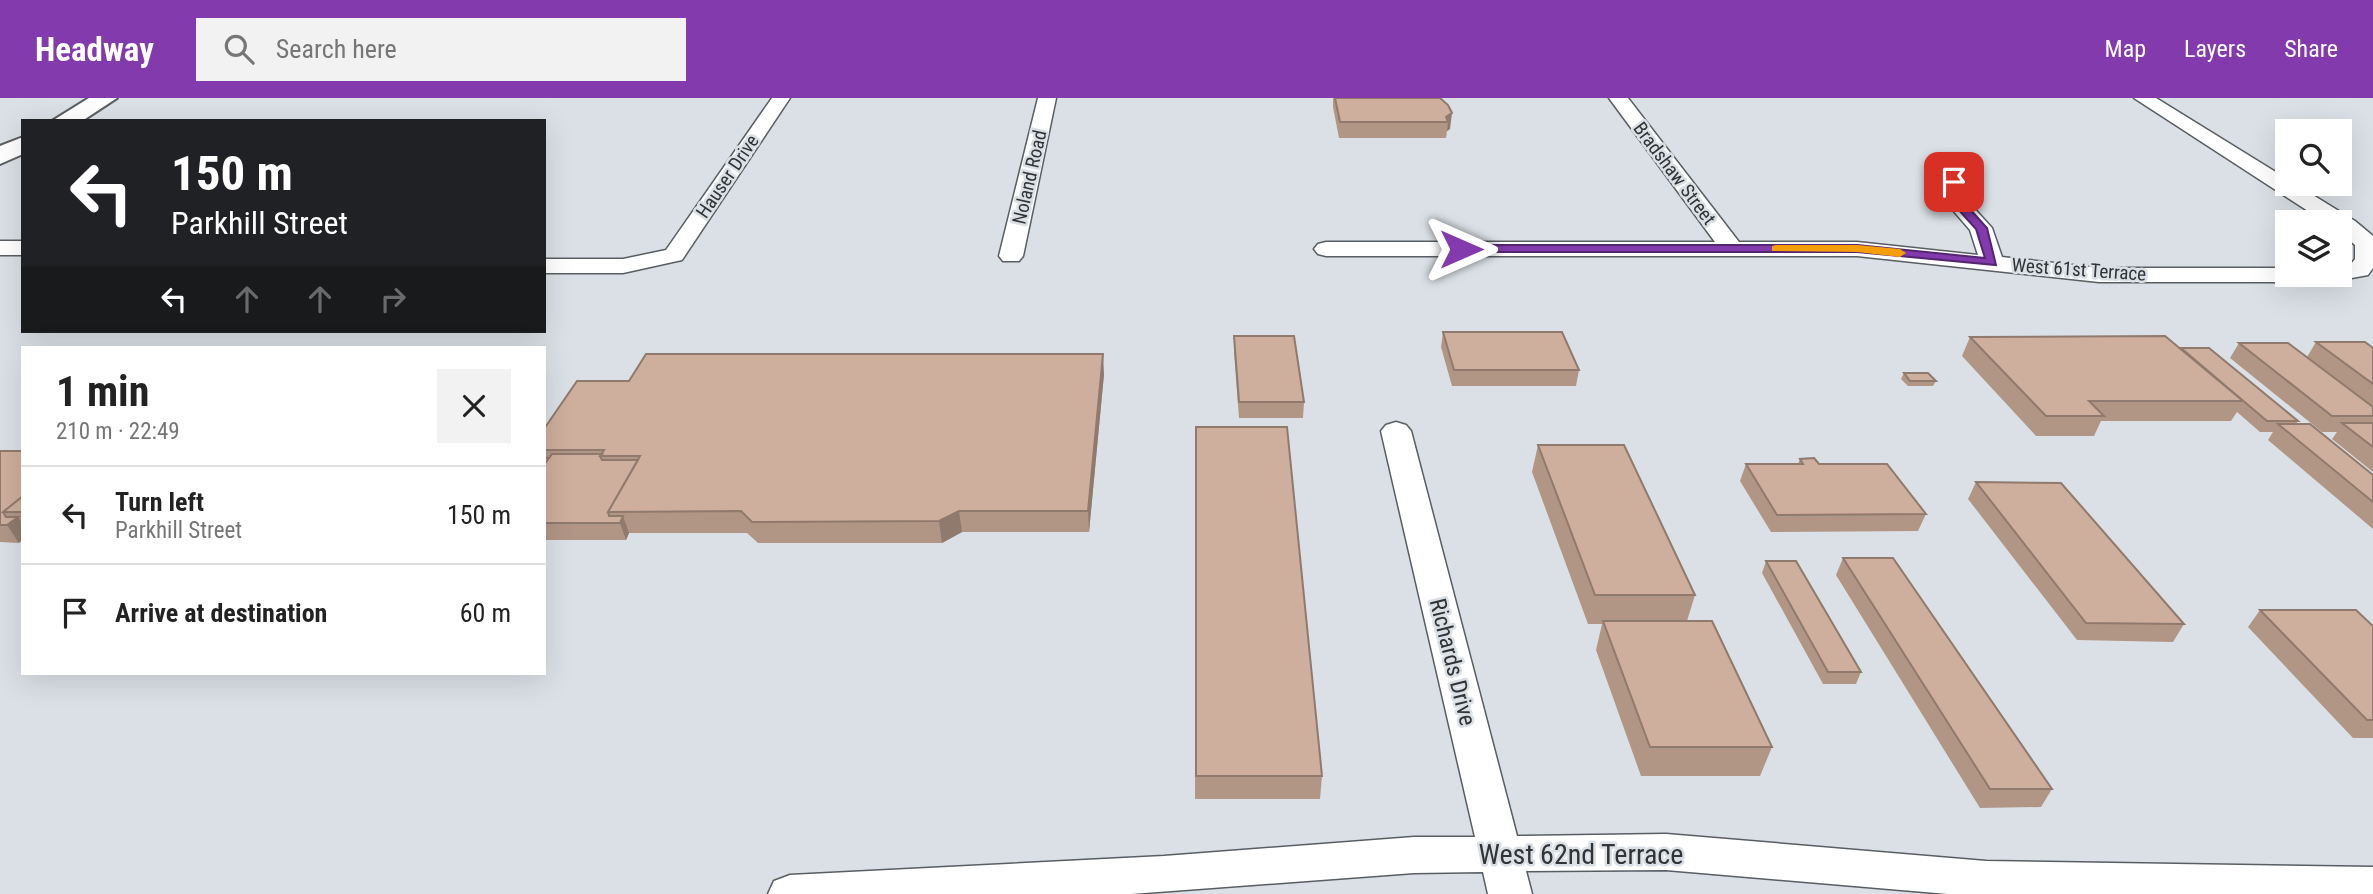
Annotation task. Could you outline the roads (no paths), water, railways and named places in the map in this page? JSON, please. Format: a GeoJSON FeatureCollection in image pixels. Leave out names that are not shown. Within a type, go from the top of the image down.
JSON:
{"type":"FeatureCollection","features":[{"type":"Feature","properties":{"kind":"main road"},"geometry":{"type":"LineString","coordinates":[[68,119],[106,98]]}},
{"type":"Feature","properties":{"kind":"main road"},"geometry":{"type":"LineString","coordinates":[[0,156],[21,145]]}},
{"type":"Feature","properties":{"kind":"street","name":"Hauser Drive"},"geometry":{"type":"LineString","coordinates":[[546,266],[623,266],[674,255],[781,98]]}},
{"type":"Feature","properties":{"kind":"street","name":"Noland Road"},"geometry":{"type":"LineString","coordinates":[[1011,256],[1047,98]]}},
{"type":"Feature","properties":{"kind":"street","name":"Bradshaw Street"},"geometry":{"type":"LineString","coordinates":[[1618,98],[1732,249]]}},
{"type":"Feature","properties":{"kind":"street"},"geometry":{"type":"LineString","coordinates":[[2143,98],[2322,210]]}},
{"type":"Feature","properties":{"kind":"street"},"geometry":{"type":"LineString","coordinates":[[1954,182],[1962,208],[1982,228],[1992,262]]}},
{"type":"Feature","properties":{"kind":"street"},"geometry":{"type":"LineString","coordinates":[[2352,230],[2367,243],[2367,260],[2360,270],[2352,271]]}},
{"type":"Feature","properties":{"kind":"street"},"geometry":{"type":"LineString","coordinates":[[0,248],[21,248]]}},
{"type":"Feature","properties":{"kind":"street","name":"West 61st Terrace"},"geometry":{"type":"LineString","coordinates":[[1326,249],[1857,249],[2099,275],[2275,275]]}},
{"type":"Feature","properties":{"kind":"street","name":"Richards Drive"},"geometry":{"type":"LineString","coordinates":[[1396,430],[1510,894]]}},
{"type":"Feature","properties":{"kind":"street","name":"West 62nd Terrace"},"geometry":{"type":"LineString","coordinates":[[790,894],[1164,874],[1414,855],[1666,852],[1986,878],[2134,884],[2373,886]]}}]}
